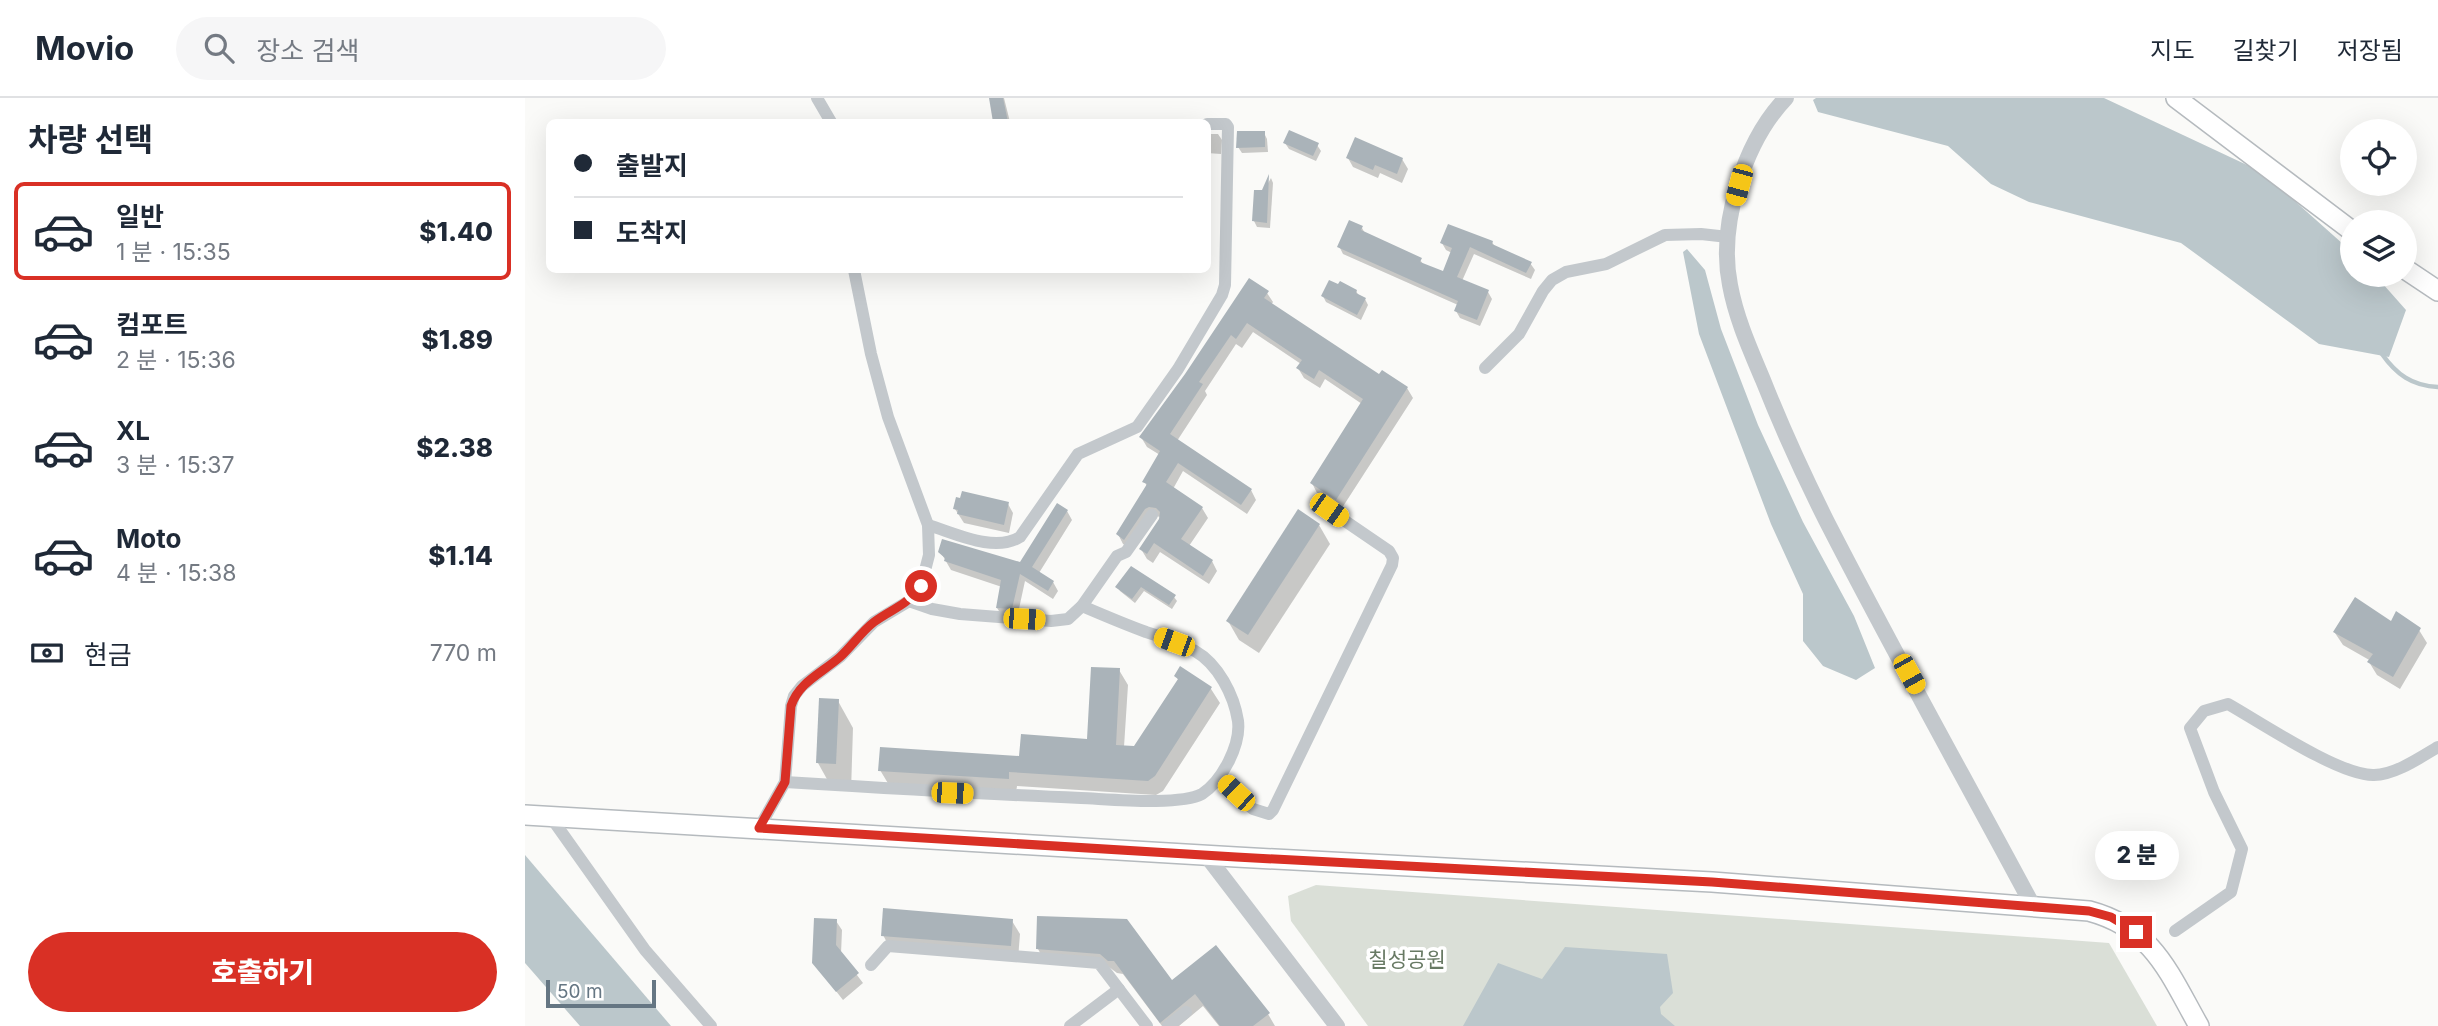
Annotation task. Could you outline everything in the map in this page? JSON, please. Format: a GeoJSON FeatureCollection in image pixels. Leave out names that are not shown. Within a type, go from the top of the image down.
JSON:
{"type":"FeatureCollection","features":[{"type":"Feature","properties":{"kind":"main road"},"geometry":{"type":"LineString","coordinates":[[2175,98],[2340,222]]}},
{"type":"Feature","properties":{"kind":"main road"},"geometry":{"type":"LineString","coordinates":[[2417,277],[2438,291]]}},
{"type":"Feature","properties":{"kind":"main road"},"geometry":{"type":"LineString","coordinates":[[525,814],[1712,882],[2089,911],[2111,917],[2136,932],[2161,960],[2199,1026]]}},
{"type":"Feature","properties":{"kind":"street"},"geometry":{"type":"LineString","coordinates":[[817,98],[829,119]]}},
{"type":"Feature","properties":{"kind":"street"},"geometry":{"type":"LineString","coordinates":[[1786,98],[1765,125],[1743,169],[1728,237],[1730,285],[1741,327],[1798,464],[1857,581],[2034,908]]}},
{"type":"Feature","properties":{"kind":"street"},"geometry":{"type":"LineString","coordinates":[[928,525],[982,541],[1011,542],[1020,537],[1077,454],[1137,427],[1222,295],[1225,285],[1228,128],[1226,124],[1211,124]]}},
{"type":"Feature","properties":{"kind":"street"},"geometry":{"type":"LineString","coordinates":[[1486,368],[1519,334],[1552,280],[1566,272],[1606,264],[1665,235],[1701,234],[1728,237]]}},
{"type":"Feature","properties":{"kind":"street"},"geometry":{"type":"LineString","coordinates":[[759,828],[785,782],[794,696],[802,686],[840,657],[874,622],[909,601],[921,586],[929,555],[928,525],[888,417],[871,354],[855,273]]}},
{"type":"Feature","properties":{"kind":"street"},"geometry":{"type":"LineString","coordinates":[[1219,778],[1253,809],[1269,814],[1273,810],[1392,565],[1389,551],[1329,510]]}},
{"type":"Feature","properties":{"kind":"street"},"geometry":{"type":"LineString","coordinates":[[909,601],[960,614],[1051,621],[1068,619],[1082,606],[1117,556],[1126,552],[1152,515]]}},
{"type":"Feature","properties":{"kind":"street"},"geometry":{"type":"LineString","coordinates":[[785,782],[952,793],[1152,800],[1189,798],[1202,793],[1219,778],[1237,739],[1238,723],[1232,695],[1213,666],[1197,651],[1082,606]]}},
{"type":"Feature","properties":{"kind":"street"},"geometry":{"type":"LineString","coordinates":[[2175,931],[2231,892],[2242,849],[2214,792],[2190,728],[2204,711],[2228,704],[2331,764],[2367,774],[2375,775],[2408,765],[2438,747]]}},
{"type":"Feature","properties":{"kind":"street"},"geometry":{"type":"LineString","coordinates":[[550,816],[645,950],[711,1026]]}},
{"type":"Feature","properties":{"kind":"street"},"geometry":{"type":"LineString","coordinates":[[1206,855],[1337,1026]]}},
{"type":"Feature","properties":{"kind":"street"},"geometry":{"type":"LineString","coordinates":[[871,965],[888,946],[1099,963],[1147,1026]]}},
{"type":"Feature","properties":{"kind":"street"},"geometry":{"type":"LineString","coordinates":[[1070,1026],[1118,989]]}},
{"type":"Feature","properties":{"kind":"street"},"geometry":{"type":"LineString","coordinates":[[1168,1026],[1186,1012]]}},
{"type":"Feature","properties":{"kind":"green space","name":"칠성공원"},"geometry":{"type":"Polygon","coordinates":[[[1316,885],[2109,943],[2157,1026],[1368,1026],[1291,921],[1288,896],[1316,885]]]}},
{"type":"Feature","properties":{"kind":"shaded area"},"geometry":{"type":"Polygon","coordinates":[[[2104,98],[2262,172],[2340,241],[2340,287],[2386,287],[2406,310],[2389,357],[2319,344],[2181,243],[2029,202],[1991,184],[1948,146],[1818,112],[1813,100],[2104,98]]]}},
{"type":"Feature","properties":{"kind":"shaded area"},"geometry":{"type":"Polygon","coordinates":[[[1687,249],[1705,270],[1721,329],[1758,425],[1803,522],[1854,616],[1875,668],[1856,680],[1823,666],[1803,641],[1803,594],[1771,524],[1699,334],[1683,252],[1687,249]]]}},
{"type":"Feature","properties":{"kind":"shaded area"},"geometry":{"type":"Polygon","coordinates":[[[525,855],[671,1026],[580,1026],[525,963],[525,855]]]}},
{"type":"Feature","properties":{"kind":"shaded area"},"geometry":{"type":"Polygon","coordinates":[[[1565,947],[1667,954],[1673,993],[1660,1007],[1661,1014],[1675,1026],[1463,1026],[1498,963],[1542,979],[1565,947]]]}},
{"type":"Feature","properties":{"kind":"building"},"geometry":{"type":"Polygon","coordinates":[[[989,98],[1003,98],[1007,119],[992,119],[989,98]]]}},
{"type":"Feature","properties":{"kind":"building"},"geometry":{"type":"Polygon","coordinates":[[[1289,130],[1319,143],[1313,156],[1283,143],[1289,130]]]}},
{"type":"Feature","properties":{"kind":"building"},"geometry":{"type":"Polygon","coordinates":[[[1237,131],[1265,131],[1265,147],[1236,148],[1237,131]]]}},
{"type":"Feature","properties":{"kind":"building"},"geometry":{"type":"Polygon","coordinates":[[[1355,137],[1403,158],[1397,174],[1375,165],[1373,170],[1346,158],[1355,137]]]}},
{"type":"Feature","properties":{"kind":"building"},"geometry":{"type":"Polygon","coordinates":[[[1269,174],[1267,223],[1252,221],[1254,190],[1262,190],[1269,174]]]}},
{"type":"Feature","properties":{"kind":"building"},"geometry":{"type":"Polygon","coordinates":[[[1349,220],[1363,226],[1361,230],[1422,258],[1420,262],[1443,271],[1452,248],[1440,243],[1448,224],[1493,241],[1492,244],[1532,262],[1526,273],[1470,247],[1457,277],[1489,290],[1477,320],[1454,311],[1458,301],[1337,247],[1349,220]]]}},
{"type":"Feature","properties":{"kind":"building"},"geometry":{"type":"Polygon","coordinates":[[[1249,278],[1269,291],[1264,298],[1379,374],[1382,370],[1408,387],[1336,500],[1310,483],[1363,399],[1319,370],[1314,379],[1296,368],[1302,360],[1247,323],[1236,339],[1231,335],[1199,382],[1203,384],[1170,434],[1252,489],[1241,505],[1178,463],[1166,482],[1203,507],[1181,539],[1213,560],[1203,576],[1154,543],[1147,554],[1139,549],[1159,519],[1160,512],[1156,508],[1145,509],[1124,540],[1116,534],[1147,484],[1142,482],[1160,451],[1139,437],[1249,278]]]}},
{"type":"Feature","properties":{"kind":"building"},"geometry":{"type":"Polygon","coordinates":[[[1329,280],[1338,284],[1340,281],[1366,298],[1357,315],[1321,296],[1329,280]]]}},
{"type":"Feature","properties":{"kind":"building"},"geometry":{"type":"Polygon","coordinates":[[[962,491],[1009,502],[1004,525],[957,514],[958,510],[953,509],[956,497],[960,498],[962,491]]]}},
{"type":"Feature","properties":{"kind":"building"},"geometry":{"type":"Polygon","coordinates":[[[1057,503],[1068,510],[1032,567],[1054,581],[1048,591],[1020,574],[1012,609],[996,608],[1001,580],[944,561],[945,558],[938,552],[942,539],[1020,562],[1057,503]]]}},
{"type":"Feature","properties":{"kind":"building"},"geometry":{"type":"Polygon","coordinates":[[[1298,509],[1320,524],[1248,635],[1226,621],[1298,509]]]}},
{"type":"Feature","properties":{"kind":"building"},"geometry":{"type":"Polygon","coordinates":[[[1131,566],[1176,595],[1169,605],[1141,587],[1132,599],[1115,587],[1131,566]]]}},
{"type":"Feature","properties":{"kind":"building"},"geometry":{"type":"Polygon","coordinates":[[[2355,597],[2391,621],[2396,611],[2421,628],[2393,677],[2367,662],[2373,654],[2333,632],[2355,597]]]}},
{"type":"Feature","properties":{"kind":"building"},"geometry":{"type":"Polygon","coordinates":[[[1180,666],[1212,687],[1155,776],[1148,781],[1009,772],[1009,779],[878,771],[880,747],[1019,756],[1021,734],[1087,739],[1091,667],[1120,668],[1116,745],[1134,746],[1178,679],[1174,676],[1180,666]]]}},
{"type":"Feature","properties":{"kind":"building"},"geometry":{"type":"Polygon","coordinates":[[[819,698],[839,699],[836,764],[816,763],[819,698]]]}},
{"type":"Feature","properties":{"kind":"building"},"geometry":{"type":"Polygon","coordinates":[[[883,908],[1013,919],[1011,946],[881,936],[883,908]]]}},
{"type":"Feature","properties":{"kind":"building"},"geometry":{"type":"Polygon","coordinates":[[[1037,916],[1127,919],[1172,980],[1216,945],[1270,1013],[1253,1026],[1220,1026],[1195,994],[1160,1023],[1114,961],[1108,961],[1100,954],[1036,949],[1037,916]]]}},
{"type":"Feature","properties":{"kind":"building"},"geometry":{"type":"Polygon","coordinates":[[[814,918],[837,919],[836,945],[859,973],[836,992],[812,963],[814,918]]]}},
{"type":"Feature","properties":{"kind":"waterway"},"geometry":{"type":"LineString","coordinates":[[2382,354],[2405,378],[2438,387]]}},
{"type":"Feature","properties":{"kind":"route"},"geometry":{"type":"LineString","coordinates":[[921,586],[909,601],[874,622],[840,657],[802,686],[794,696],[785,782],[759,828],[1712,882],[2089,911],[2111,917],[2136,932]]}}]}
